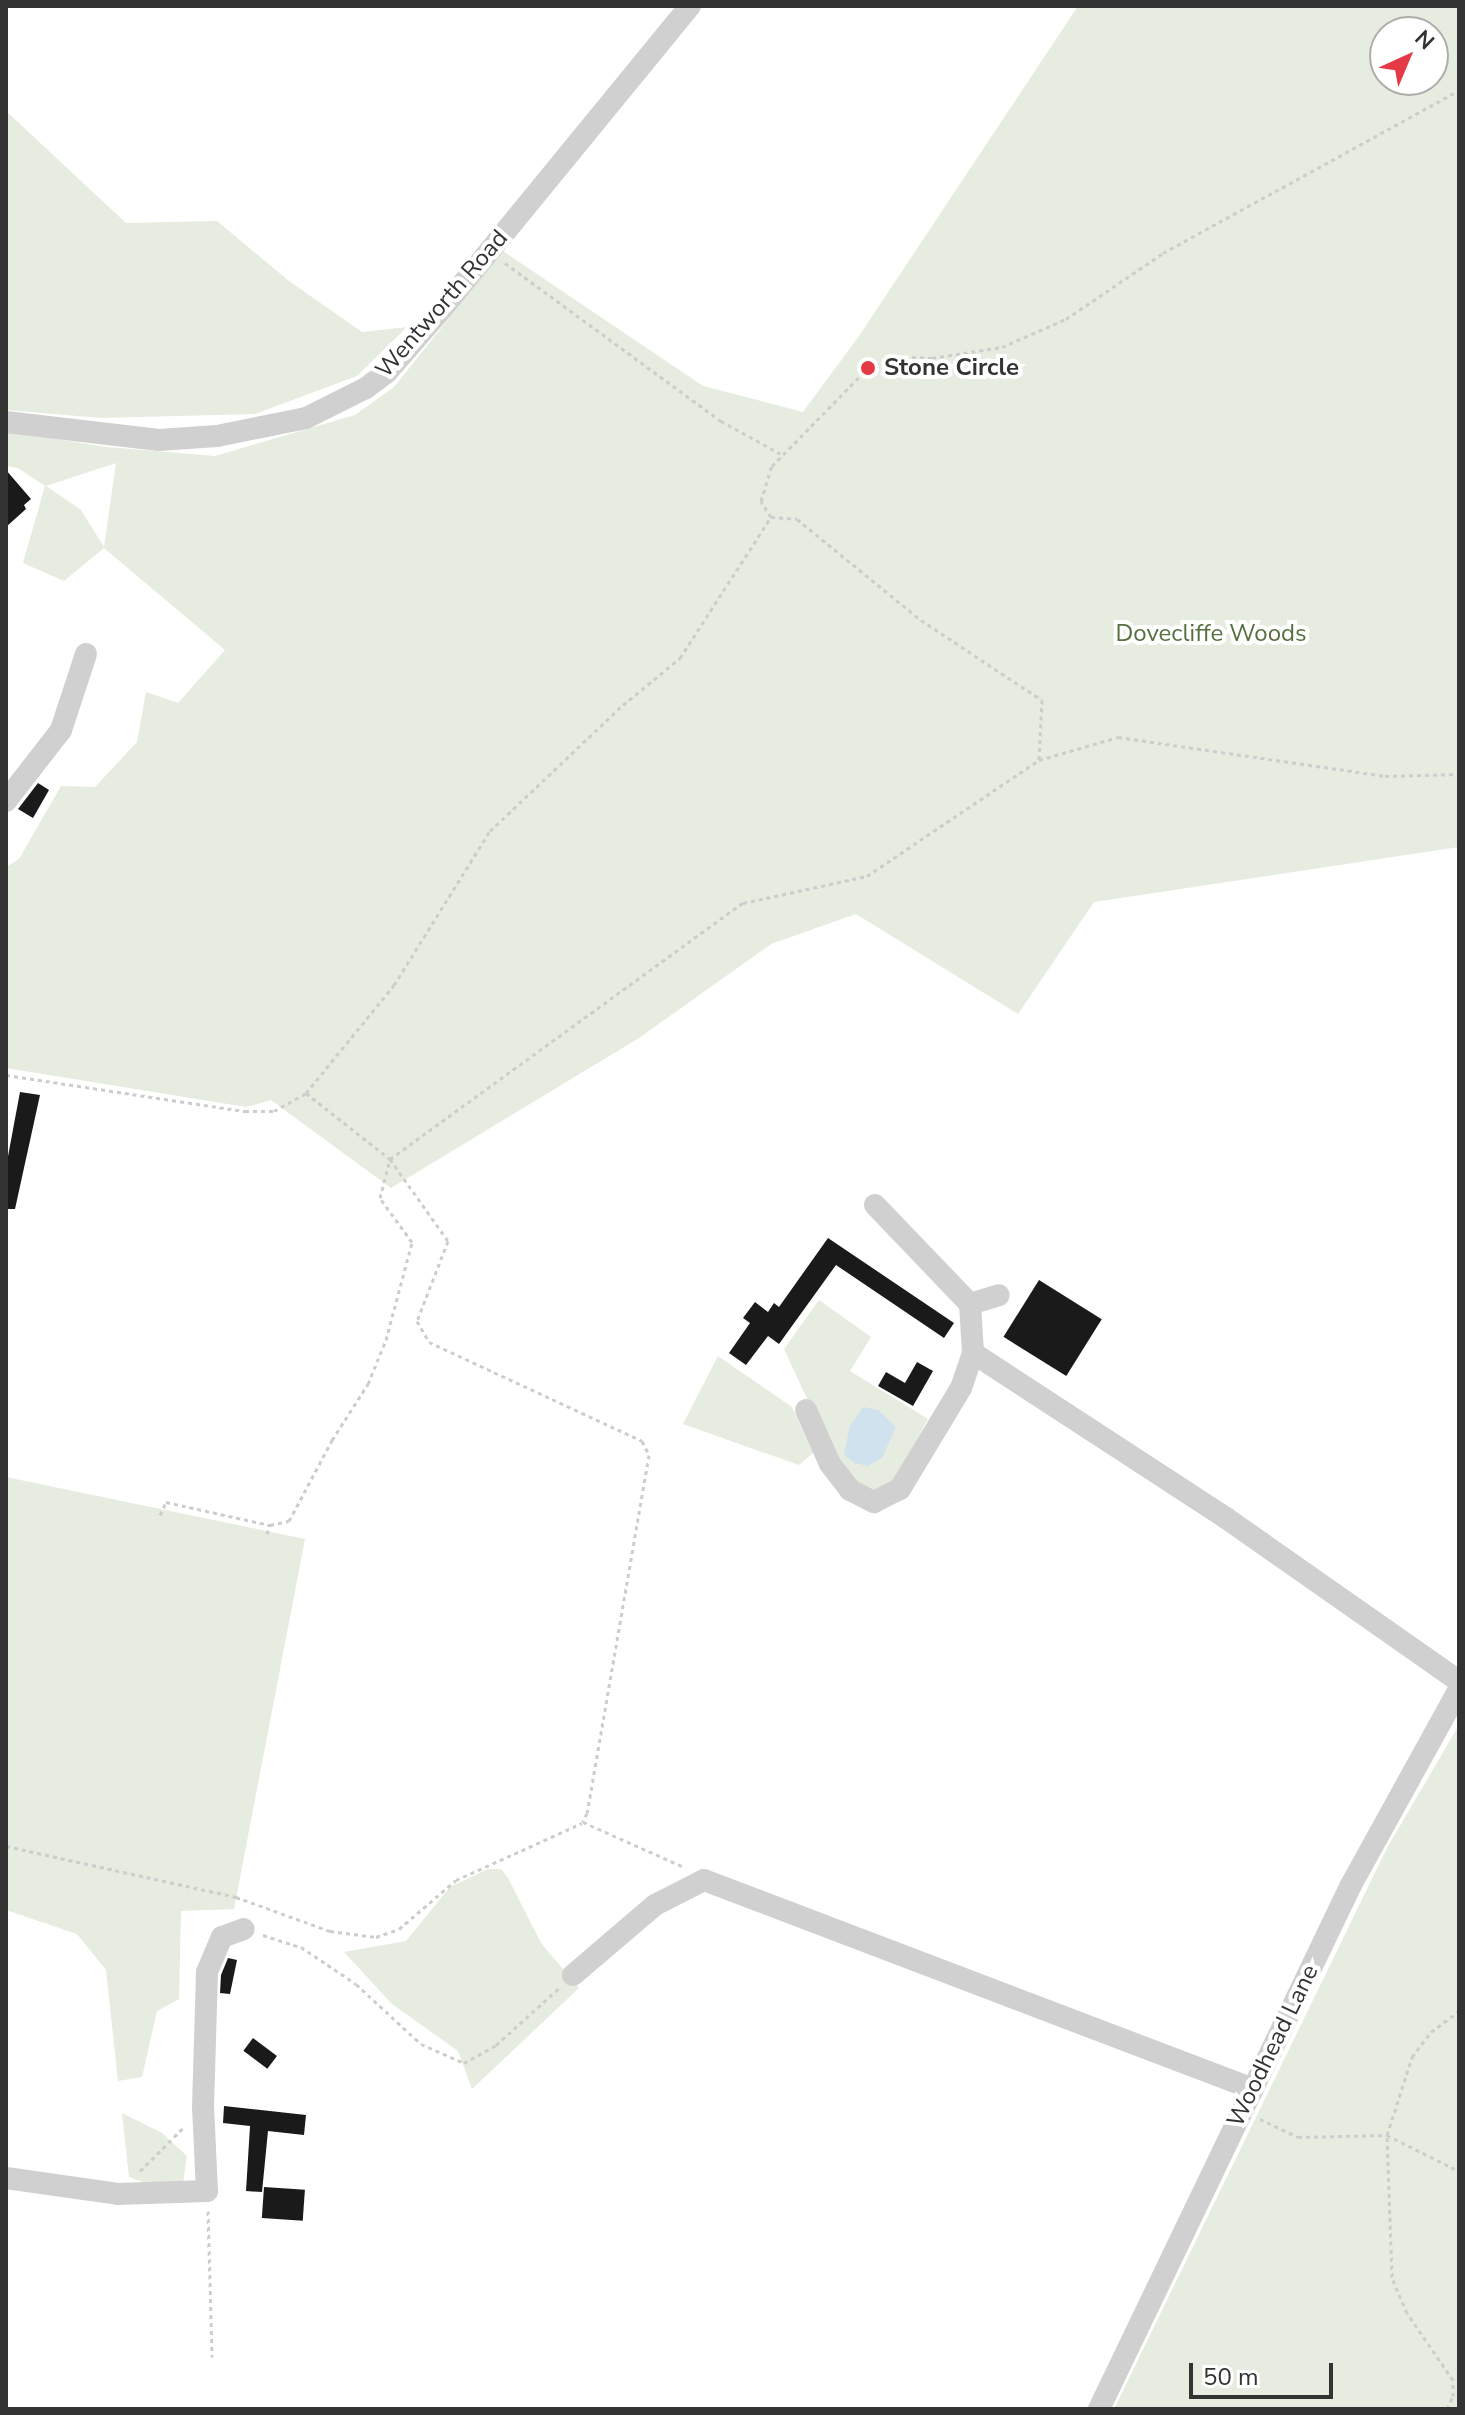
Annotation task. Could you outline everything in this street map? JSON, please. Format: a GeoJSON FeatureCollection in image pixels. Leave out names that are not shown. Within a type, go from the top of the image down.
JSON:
{"type":"FeatureCollection","features":[{"type":"Feature","properties":{"kind":"street","name":"Wentworth Road"},"geometry":{"type":"LineString","coordinates":[[6,422],[159,440],[217,436],[306,418],[366,388],[387,372],[490,251],[690,6]]}},
{"type":"Feature","properties":{"kind":"street"},"geometry":{"type":"LineString","coordinates":[[6,801],[61,730],[86,654]]}},
{"type":"Feature","properties":{"kind":"street"},"geometry":{"type":"LineString","coordinates":[[806,1410],[830,1464],[850,1490],[874,1502],[900,1489],[961,1388],[973,1353],[970,1304],[875,1205]]}},
{"type":"Feature","properties":{"kind":"street"},"geometry":{"type":"LineString","coordinates":[[970,1304],[999,1295]]}},
{"type":"Feature","properties":{"kind":"street"},"geometry":{"type":"LineString","coordinates":[[973,1353],[1226,1518],[1459,1681]]}},
{"type":"Feature","properties":{"kind":"street","name":"Woodhead Lane"},"geometry":{"type":"LineString","coordinates":[[1099,2409],[1351,1885],[1459,1689]]}},
{"type":"Feature","properties":{"kind":"street"},"geometry":{"type":"LineString","coordinates":[[573,1975],[655,1905],[704,1880],[1253,2089]]}},
{"type":"Feature","properties":{"kind":"street"},"geometry":{"type":"LineString","coordinates":[[6,2178],[118,2194],[207,2191],[203,2107],[207,1972],[222,1937],[244,1929]]}},
{"type":"Feature","properties":{"kind":"path"},"geometry":{"type":"LineString","coordinates":[[771,517],[761,501],[772,466],[868,368],[896,356],[932,358],[1002,347],[1066,319],[1163,253],[1375,139],[1459,90]]}},
{"type":"Feature","properties":{"kind":"path"},"geometry":{"type":"LineString","coordinates":[[490,251],[721,421],[781,454]]}},
{"type":"Feature","properties":{"kind":"path"},"geometry":{"type":"LineString","coordinates":[[771,517],[797,519],[921,620],[1042,700],[1039,760]]}},
{"type":"Feature","properties":{"kind":"path"},"geometry":{"type":"LineString","coordinates":[[6,1075],[245,1111],[274,1111],[306,1093],[394,985],[490,831],[623,705],[680,658],[771,517]]}},
{"type":"Feature","properties":{"kind":"path"},"geometry":{"type":"LineString","coordinates":[[160,1515],[166,1502],[270,1525],[289,1521],[332,1440],[368,1384],[386,1340],[412,1242],[380,1198],[390,1159],[743,903],[867,876],[1039,760],[1118,737],[1385,776],[1459,774]]}},
{"type":"Feature","properties":{"kind":"path"},"geometry":{"type":"LineString","coordinates":[[306,1093],[390,1159],[448,1241],[417,1321],[429,1342],[642,1441],[649,1455],[583,1822]]}},
{"type":"Feature","properties":{"kind":"path"},"geometry":{"type":"LineString","coordinates":[[267,1534],[270,1525]]}},
{"type":"Feature","properties":{"kind":"path"},"geometry":{"type":"LineString","coordinates":[[6,1846],[236,1897],[330,1931],[376,1937],[399,1929],[456,1880],[583,1822],[683,1867],[704,1880]]}},
{"type":"Feature","properties":{"kind":"path"},"geometry":{"type":"LineString","coordinates":[[244,1929],[301,1947],[356,1984],[421,2044],[464,2063],[496,2045],[573,1975]]}},
{"type":"Feature","properties":{"kind":"path"},"geometry":{"type":"LineString","coordinates":[[1447,2409],[1453,2396],[1453,2380],[1407,2313],[1392,2277],[1387,2135],[1412,2057],[1431,2032],[1459,2011]]}},
{"type":"Feature","properties":{"kind":"path"},"geometry":{"type":"LineString","coordinates":[[118,2194],[203,2107]]}},
{"type":"Feature","properties":{"kind":"path"},"geometry":{"type":"LineString","coordinates":[[1242,2110],[1298,2137],[1387,2135],[1459,2171]]}},
{"type":"Feature","properties":{"kind":"path"},"geometry":{"type":"LineString","coordinates":[[207,2191],[212,2357]]}},
{"type":"Feature","properties":{"kind":"green space","name":"Dovecliffe Woods"},"geometry":{"type":"Polygon","coordinates":[[[1078,6],[1459,6],[1459,847],[1094,902],[1018,1014],[856,914],[771,944],[639,1038],[391,1188],[271,1100],[246,1107],[6,1068],[6,867],[19,859],[61,786],[95,787],[137,742],[146,692],[178,703],[225,650],[104,548],[64,581],[23,563],[45,486],[18,468],[6,466],[6,431],[107,447],[215,456],[355,415],[394,387],[503,251],[703,386],[803,412],[859,336],[1078,6]],[[116,463],[46,486],[81,510],[104,547],[116,463]]]}},
{"type":"Feature","properties":{"kind":"green space"},"geometry":{"type":"Polygon","coordinates":[[[6,111],[126,223],[217,221],[289,281],[362,332],[407,327],[357,376],[255,414],[101,418],[6,410],[6,111]]]}},
{"type":"Feature","properties":{"kind":"green space"},"geometry":{"type":"Polygon","coordinates":[[[819,1300],[871,1337],[850,1371],[928,1419],[894,1482],[882,1493],[863,1491],[841,1472],[784,1349],[819,1300]]]}},
{"type":"Feature","properties":{"kind":"green space"},"geometry":{"type":"Polygon","coordinates":[[[718,1356],[792,1407],[813,1453],[799,1465],[683,1424],[718,1356]]]}},
{"type":"Feature","properties":{"kind":"green space"},"geometry":{"type":"Polygon","coordinates":[[[6,1477],[305,1539],[234,1909],[181,1911],[179,1999],[157,2011],[142,2077],[118,2081],[106,1970],[77,1934],[6,1910],[6,1477]]]}},
{"type":"Feature","properties":{"kind":"green space"},"geometry":{"type":"Polygon","coordinates":[[[1459,1725],[1459,2409],[1114,2409],[1387,1848],[1459,1725]]]}},
{"type":"Feature","properties":{"kind":"green space"},"geometry":{"type":"Polygon","coordinates":[[[488,1869],[501,1869],[508,1878],[541,1943],[579,1988],[472,2089],[458,2051],[392,2004],[344,1952],[406,1941],[450,1887],[488,1869]]]}},
{"type":"Feature","properties":{"kind":"green space"},"geometry":{"type":"Polygon","coordinates":[[[122,2113],[162,2133],[187,2156],[183,2183],[145,2183],[129,2177],[122,2113]]]}},
{"type":"Feature","properties":{"kind":"water"},"geometry":{"type":"Polygon","coordinates":[[[863,1407],[878,1410],[896,1427],[882,1458],[868,1466],[855,1463],[844,1455],[850,1426],[863,1407]]]}},
{"type":"Feature","properties":{"kind":"building"},"geometry":{"type":"Polygon","coordinates":[[[6,470],[31,499],[24,505],[26,509],[6,527],[6,470]]]}},
{"type":"Feature","properties":{"kind":"building"},"geometry":{"type":"Polygon","coordinates":[[[38,783],[49,790],[33,818],[18,809],[38,783]]]}},
{"type":"Feature","properties":{"kind":"building"},"geometry":{"type":"Polygon","coordinates":[[[20,1092],[40,1095],[15,1209],[6,1209],[6,1167],[20,1092]]]}},
{"type":"Feature","properties":{"kind":"building"},"geometry":{"type":"Polygon","coordinates":[[[828,1238],[954,1323],[944,1338],[836,1265],[779,1344],[768,1336],[746,1365],[729,1353],[750,1323],[743,1318],[755,1302],[768,1312],[774,1303],[779,1307],[828,1238]]]}},
{"type":"Feature","properties":{"kind":"building"},"geometry":{"type":"Polygon","coordinates":[[[1039,1280],[1102,1319],[1066,1376],[1003,1337],[1039,1280]]]}},
{"type":"Feature","properties":{"kind":"building"},"geometry":{"type":"Polygon","coordinates":[[[917,1362],[933,1371],[913,1406],[878,1386],[886,1372],[905,1383],[917,1362]]]}},
{"type":"Feature","properties":{"kind":"building"},"geometry":{"type":"Polygon","coordinates":[[[228,1958],[237,1960],[230,1994],[220,1993],[221,1975],[228,1958]]]}},
{"type":"Feature","properties":{"kind":"building"},"geometry":{"type":"Polygon","coordinates":[[[253,2038],[277,2056],[267,2069],[243,2051],[253,2038]]]}},
{"type":"Feature","properties":{"kind":"building"},"geometry":{"type":"Polygon","coordinates":[[[224,2106],[306,2115],[304,2135],[268,2131],[262,2192],[246,2191],[250,2126],[223,2123],[224,2106]]]}},
{"type":"Feature","properties":{"kind":"building"},"geometry":{"type":"Polygon","coordinates":[[[264,2187],[305,2190],[303,2221],[262,2218],[264,2187]]]}},
{"type":"Feature","properties":{"kind":"place","name":"Stone Circle"},"geometry":{"type":"Point","coordinates":[868,368]}}]}
